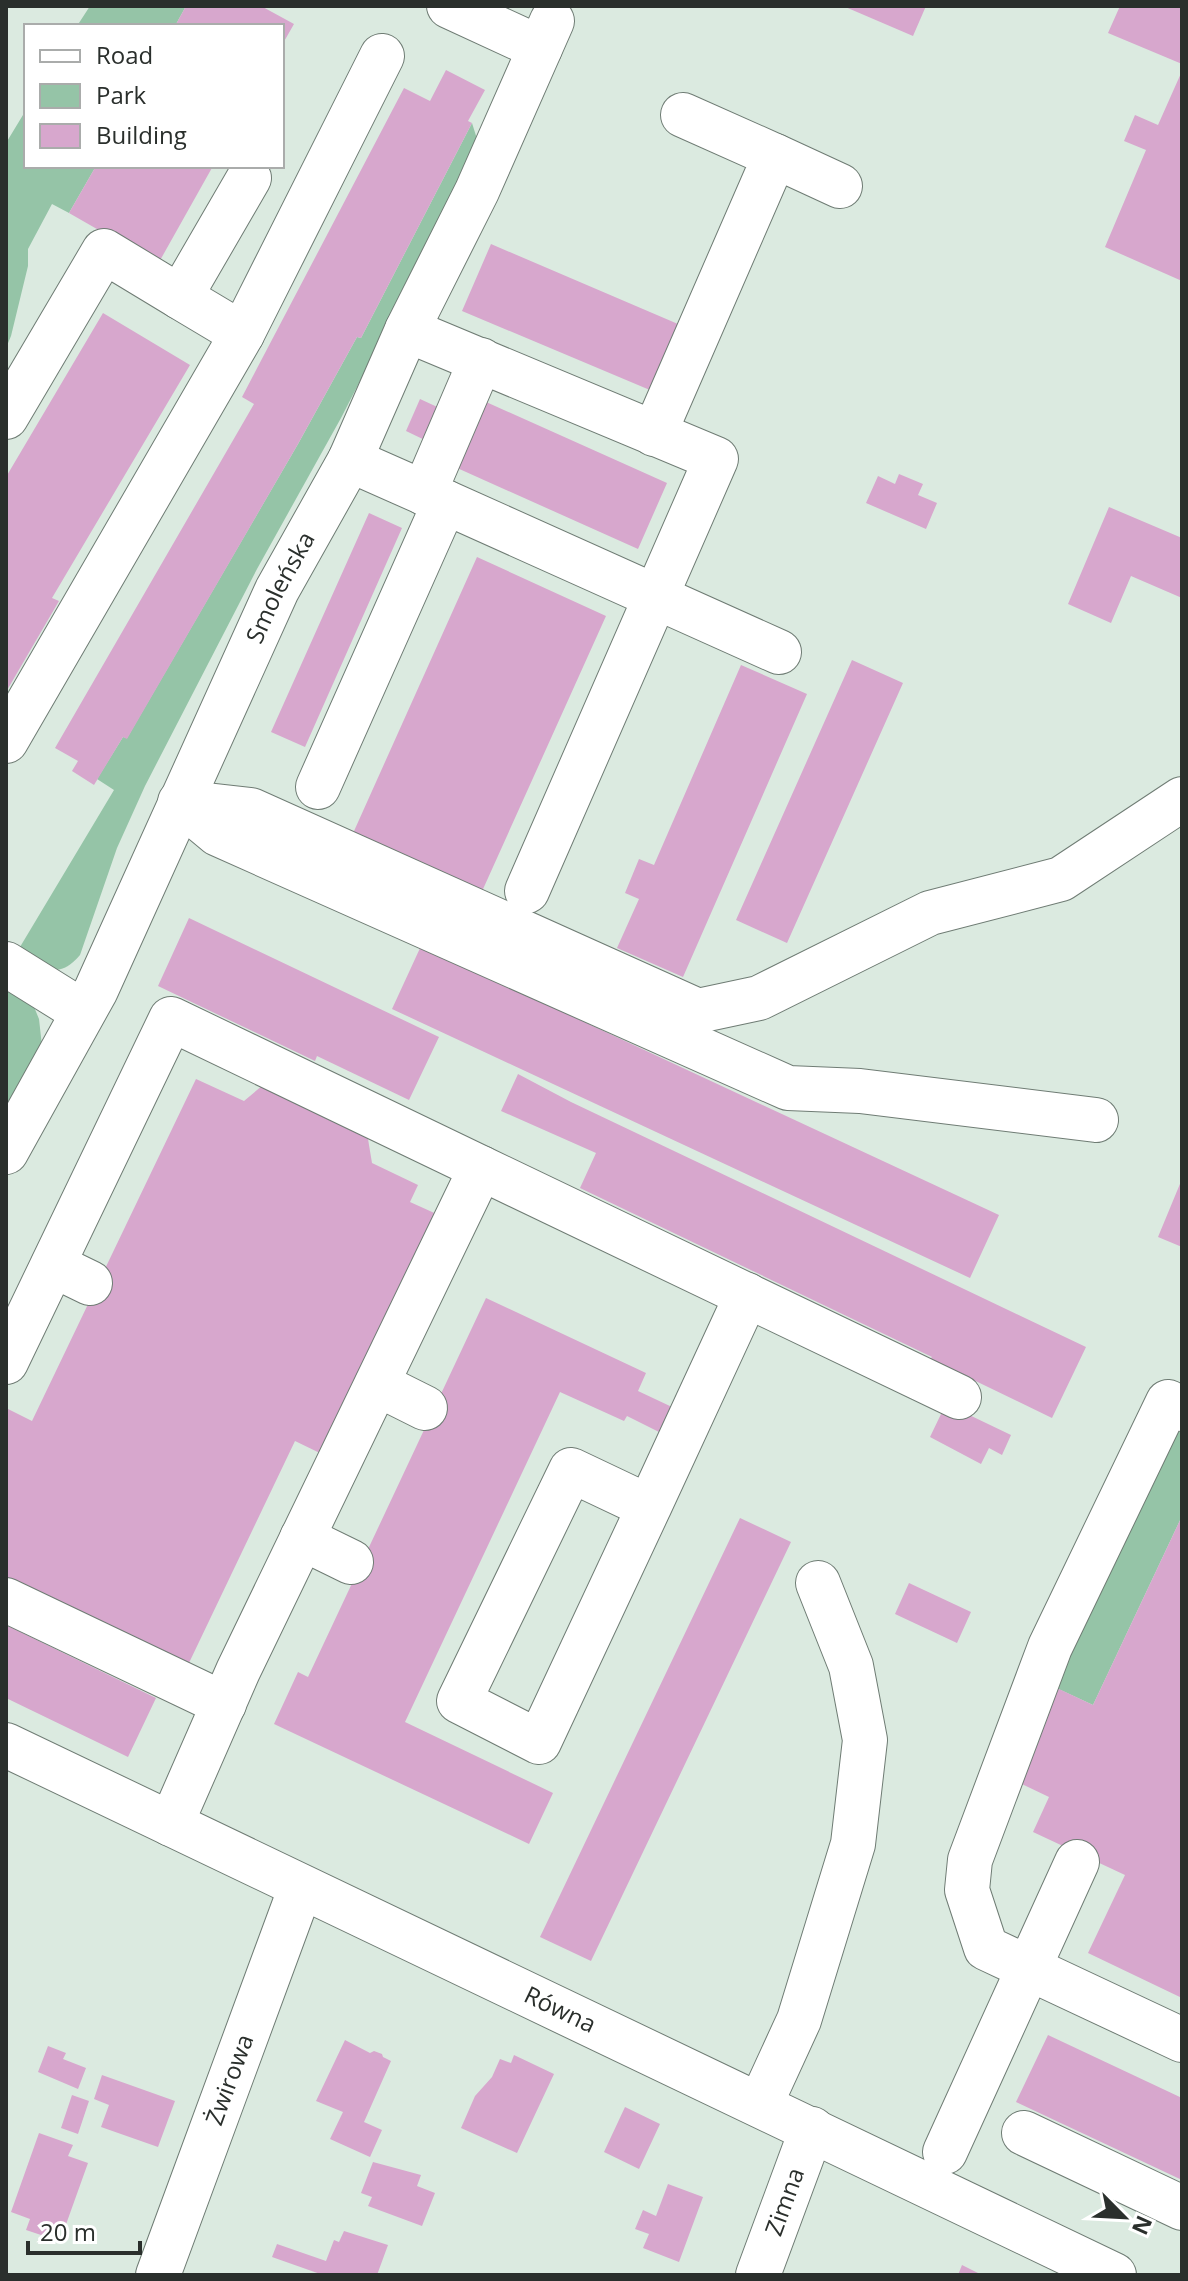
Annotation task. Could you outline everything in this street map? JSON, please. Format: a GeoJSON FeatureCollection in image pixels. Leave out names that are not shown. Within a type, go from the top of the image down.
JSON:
{"type":"FeatureCollection","features":[{"type":"Feature","properties":{"kind":"street","name":"Smoleńska"},"geometry":{"type":"LineString","coordinates":[[6,1152],[96,990],[277,590],[350,460],[407,330],[477,191],[546,34],[449,6]]}},
{"type":"Feature","properties":{"kind":"street"},"geometry":{"type":"LineString","coordinates":[[6,741],[242,334],[382,56]]}},
{"type":"Feature","properties":{"kind":"street"},"geometry":{"type":"LineString","coordinates":[[683,115],[840,186]]}},
{"type":"Feature","properties":{"kind":"street"},"geometry":{"type":"LineString","coordinates":[[654,434],[775,156]]}},
{"type":"Feature","properties":{"kind":"street"},"geometry":{"type":"LineString","coordinates":[[180,297],[249,178]]}},
{"type":"Feature","properties":{"kind":"street"},"geometry":{"type":"LineString","coordinates":[[6,417],[104,251],[242,334]]}},
{"type":"Feature","properties":{"kind":"street"},"geometry":{"type":"LineString","coordinates":[[407,330],[716,459],[527,891]]}},
{"type":"Feature","properties":{"kind":"street"},"geometry":{"type":"LineString","coordinates":[[318,787],[434,498],[481,360]]}},
{"type":"Feature","properties":{"kind":"street"},"geometry":{"type":"LineString","coordinates":[[350,460],[779,652]]}},
{"type":"Feature","properties":{"kind":"street"},"geometry":{"type":"LineString","coordinates":[[180,802],[251,810],[698,1011],[759,998],[930,913],[1061,879],[1182,799]]}},
{"type":"Feature","properties":{"kind":"street"},"geometry":{"type":"LineString","coordinates":[[180,802],[218,834],[788,1088],[860,1091],[1096,1120]]}},
{"type":"Feature","properties":{"kind":"street"},"geometry":{"type":"LineString","coordinates":[[6,964],[83,1012]]}},
{"type":"Feature","properties":{"kind":"street"},"geometry":{"type":"LineString","coordinates":[[6,1362],[72,1274],[171,1019],[959,1397]]}},
{"type":"Feature","properties":{"kind":"street"},"geometry":{"type":"LineString","coordinates":[[171,1824],[302,1538],[481,1168]]}},
{"type":"Feature","properties":{"kind":"street"},"geometry":{"type":"LineString","coordinates":[[649,1507],[571,1470],[459,1701],[539,1742],[649,1507],[747,1295]]}},
{"type":"Feature","properties":{"kind":"street"},"geometry":{"type":"LineString","coordinates":[[377,1384],[425,1408]]}},
{"type":"Feature","properties":{"kind":"street"},"geometry":{"type":"LineString","coordinates":[[1182,1409],[1168,1402],[1050,1647],[970,1860],[967,1890],[986,1948],[1182,2040]]}},
{"type":"Feature","properties":{"kind":"street"},"geometry":{"type":"LineString","coordinates":[[302,1538],[351,1562]]}},
{"type":"Feature","properties":{"kind":"street"},"geometry":{"type":"LineString","coordinates":[[760,2105],[799,2020],[853,1844],[865,1740],[851,1666],[818,1583]]}},
{"type":"Feature","properties":{"kind":"street"},"geometry":{"type":"LineString","coordinates":[[6,1600],[224,1704]]}},
{"type":"Feature","properties":{"kind":"street","name":"Równa"},"geometry":{"type":"LineString","coordinates":[[6,1745],[1114,2275]]}},
{"type":"Feature","properties":{"kind":"street"},"geometry":{"type":"LineString","coordinates":[[945,2152],[1077,1862]]}},
{"type":"Feature","properties":{"kind":"street","name":"Żwirowa"},"geometry":{"type":"LineString","coordinates":[[158,2275],[301,1887]]}},
{"type":"Feature","properties":{"kind":"street","name":"Zimna"},"geometry":{"type":"LineString","coordinates":[[758,2275],[812,2129]]}},
{"type":"Feature","properties":{"kind":"street"},"geometry":{"type":"LineString","coordinates":[[1024,2133],[1182,2208]]}},
{"type":"Feature","properties":{"kind":"green space"},"geometry":{"type":"Polygon","coordinates":[[[90,6],[186,6],[176,24],[78,24],[90,6]]]}},
{"type":"Feature","properties":{"kind":"green space"},"geometry":{"type":"Polygon","coordinates":[[[24,113],[24,168],[95,168],[69,213],[52,204],[28,249],[28,266],[6,348],[6,143],[24,113]]]}},
{"type":"Feature","properties":{"kind":"green space"},"geometry":{"type":"Polygon","coordinates":[[[472,123],[478,142],[469,169],[341,418],[257,569],[145,786],[117,848],[80,955],[66,967],[54,970],[26,957],[28,952],[20,947],[114,790],[97,779],[123,737],[127,738],[357,337],[361,338],[472,123]]]}},
{"type":"Feature","properties":{"kind":"green space"},"geometry":{"type":"Polygon","coordinates":[[[6,984],[32,1002],[39,1019],[42,1046],[6,1112],[6,984]]]}},
{"type":"Feature","properties":{"kind":"green space"},"geometry":{"type":"Polygon","coordinates":[[[1182,1431],[1182,1516],[1093,1705],[1052,1686],[1174,1434],[1182,1431]]]}},
{"type":"Feature","properties":{"kind":"building"},"geometry":{"type":"Polygon","coordinates":[[[186,6],[261,6],[294,24],[284,42],[284,24],[176,24],[186,6]]]}},
{"type":"Feature","properties":{"kind":"building"},"geometry":{"type":"Polygon","coordinates":[[[843,6],[926,6],[913,36],[843,6]]]}},
{"type":"Feature","properties":{"kind":"building"},"geometry":{"type":"Polygon","coordinates":[[[1120,6],[1182,6],[1182,64],[1108,33],[1120,6]]]}},
{"type":"Feature","properties":{"kind":"building"},"geometry":{"type":"Polygon","coordinates":[[[446,70],[485,90],[468,121],[472,123],[361,338],[357,337],[127,739],[123,737],[94,785],[72,771],[78,761],[55,748],[254,404],[242,397],[404,88],[430,101],[446,70]]]}},
{"type":"Feature","properties":{"kind":"building"},"geometry":{"type":"Polygon","coordinates":[[[1182,71],[1182,281],[1105,247],[1146,150],[1124,141],[1135,115],[1158,125],[1182,71]]]}},
{"type":"Feature","properties":{"kind":"building"},"geometry":{"type":"Polygon","coordinates":[[[95,168],[212,168],[158,264],[69,213],[95,168]]]}},
{"type":"Feature","properties":{"kind":"building"},"geometry":{"type":"Polygon","coordinates":[[[491,244],[685,327],[657,393],[462,311],[491,244]]]}},
{"type":"Feature","properties":{"kind":"building"},"geometry":{"type":"Polygon","coordinates":[[[103,313],[190,365],[52,598],[59,601],[6,692],[6,477],[103,313]]]}},
{"type":"Feature","properties":{"kind":"building"},"geometry":{"type":"Polygon","coordinates":[[[475,397],[667,483],[638,549],[446,463],[475,397]]]}},
{"type":"Feature","properties":{"kind":"building"},"geometry":{"type":"Polygon","coordinates":[[[420,399],[446,411],[431,443],[406,431],[420,399]]]}},
{"type":"Feature","properties":{"kind":"building"},"geometry":{"type":"Polygon","coordinates":[[[899,474],[923,484],[918,495],[937,503],[926,529],[866,503],[878,476],[895,484],[899,474]]]}},
{"type":"Feature","properties":{"kind":"building"},"geometry":{"type":"Polygon","coordinates":[[[1109,507],[1182,538],[1182,598],[1131,576],[1111,623],[1068,604],[1109,507]]]}},
{"type":"Feature","properties":{"kind":"building"},"geometry":{"type":"Polygon","coordinates":[[[369,513],[402,528],[305,747],[271,732],[369,513]]]}},
{"type":"Feature","properties":{"kind":"building"},"geometry":{"type":"Polygon","coordinates":[[[477,557],[606,616],[479,898],[350,840],[477,557]]]}},
{"type":"Feature","properties":{"kind":"building"},"geometry":{"type":"Polygon","coordinates":[[[852,660],[903,683],[787,943],[736,920],[852,660]]]}},
{"type":"Feature","properties":{"kind":"building"},"geometry":{"type":"Polygon","coordinates":[[[741,665],[807,694],[683,977],[617,948],[639,899],[625,893],[639,859],[654,865],[741,665]]]}},
{"type":"Feature","properties":{"kind":"building"},"geometry":{"type":"Polygon","coordinates":[[[189,918],[439,1037],[409,1100],[317,1056],[315,1061],[158,986],[189,918]]]}},
{"type":"Feature","properties":{"kind":"building"},"geometry":{"type":"Polygon","coordinates":[[[421,946],[999,1215],[970,1278],[392,1009],[421,946]]]}},
{"type":"Feature","properties":{"kind":"building"},"geometry":{"type":"Polygon","coordinates":[[[518,1074],[1086,1347],[1052,1418],[580,1188],[596,1153],[501,1111],[518,1074]]]}},
{"type":"Feature","properties":{"kind":"building"},"geometry":{"type":"Polygon","coordinates":[[[196,1079],[244,1101],[269,1080],[366,1127],[372,1163],[418,1185],[410,1202],[441,1216],[326,1456],[295,1441],[188,1665],[6,1578],[6,1408],[32,1421],[196,1079]]]}},
{"type":"Feature","properties":{"kind":"building"},"geometry":{"type":"Polygon","coordinates":[[[1182,1179],[1182,1247],[1158,1237],[1182,1179]]]}},
{"type":"Feature","properties":{"kind":"building"},"geometry":{"type":"Polygon","coordinates":[[[486,1298],[646,1373],[638,1391],[672,1407],[661,1433],[627,1416],[624,1421],[560,1392],[405,1722],[553,1793],[529,1844],[274,1724],[298,1672],[308,1677],[486,1298]]]}},
{"type":"Feature","properties":{"kind":"building"},"geometry":{"type":"Polygon","coordinates":[[[942,1412],[959,1420],[963,1412],[1011,1435],[1002,1455],[989,1448],[981,1464],[930,1437],[942,1412]]]}},
{"type":"Feature","properties":{"kind":"building"},"geometry":{"type":"Polygon","coordinates":[[[1182,1516],[1182,1998],[1088,1953],[1125,1875],[1033,1832],[1049,1797],[992,1770],[1027,1674],[1093,1705],[1182,1516]]]}},
{"type":"Feature","properties":{"kind":"building"},"geometry":{"type":"Polygon","coordinates":[[[740,1518],[791,1542],[591,1961],[540,1937],[740,1518]]]}},
{"type":"Feature","properties":{"kind":"building"},"geometry":{"type":"Polygon","coordinates":[[[909,1583],[971,1612],[957,1643],[895,1614],[909,1583]]]}},
{"type":"Feature","properties":{"kind":"building"},"geometry":{"type":"Polygon","coordinates":[[[6,1625],[156,1698],[128,1757],[6,1698],[6,1625]]]}},
{"type":"Feature","properties":{"kind":"building"},"geometry":{"type":"Polygon","coordinates":[[[1048,2035],[1182,2098],[1182,2180],[1016,2102],[1048,2035]]]}},
{"type":"Feature","properties":{"kind":"building"},"geometry":{"type":"Polygon","coordinates":[[[345,2040],[370,2053],[382,2054],[391,2061],[364,2122],[382,2130],[370,2157],[330,2139],[343,2112],[316,2101],[345,2040]]]}},
{"type":"Feature","properties":{"kind":"building"},"geometry":{"type":"Polygon","coordinates":[[[48,2046],[66,2053],[63,2059],[86,2068],[78,2089],[38,2072],[48,2046]]]}},
{"type":"Feature","properties":{"kind":"building"},"geometry":{"type":"Polygon","coordinates":[[[514,2055],[554,2074],[517,2153],[461,2128],[475,2096],[492,2077],[500,2059],[511,2063],[514,2055]]]}},
{"type":"Feature","properties":{"kind":"building"},"geometry":{"type":"Polygon","coordinates":[[[102,2075],[175,2101],[158,2147],[101,2127],[109,2105],[94,2099],[102,2075]]]}},
{"type":"Feature","properties":{"kind":"building"},"geometry":{"type":"Polygon","coordinates":[[[72,2095],[89,2101],[78,2134],[61,2128],[72,2095]]]}},
{"type":"Feature","properties":{"kind":"building"},"geometry":{"type":"Polygon","coordinates":[[[625,2107],[660,2124],[639,2169],[604,2152],[625,2107]]]}},
{"type":"Feature","properties":{"kind":"building"},"geometry":{"type":"Polygon","coordinates":[[[39,2133],[73,2145],[68,2156],[88,2163],[64,2230],[49,2225],[44,2236],[26,2230],[30,2219],[11,2212],[39,2133]]]}},
{"type":"Feature","properties":{"kind":"building"},"geometry":{"type":"Polygon","coordinates":[[[373,2162],[421,2175],[417,2186],[435,2193],[422,2226],[368,2206],[372,2197],[361,2193],[373,2162]]]}},
{"type":"Feature","properties":{"kind":"building"},"geometry":{"type":"Polygon","coordinates":[[[668,2184],[703,2197],[679,2262],[643,2248],[649,2234],[635,2229],[643,2210],[656,2216],[668,2184]]]}},
{"type":"Feature","properties":{"kind":"building"},"geometry":{"type":"Polygon","coordinates":[[[344,2231],[388,2245],[377,2275],[323,2275],[272,2257],[277,2244],[326,2261],[334,2240],[339,2242],[344,2231]]]}},
{"type":"Feature","properties":{"kind":"building"},"geometry":{"type":"Polygon","coordinates":[[[962,2265],[982,2275],[958,2275],[962,2265]]]}}]}
